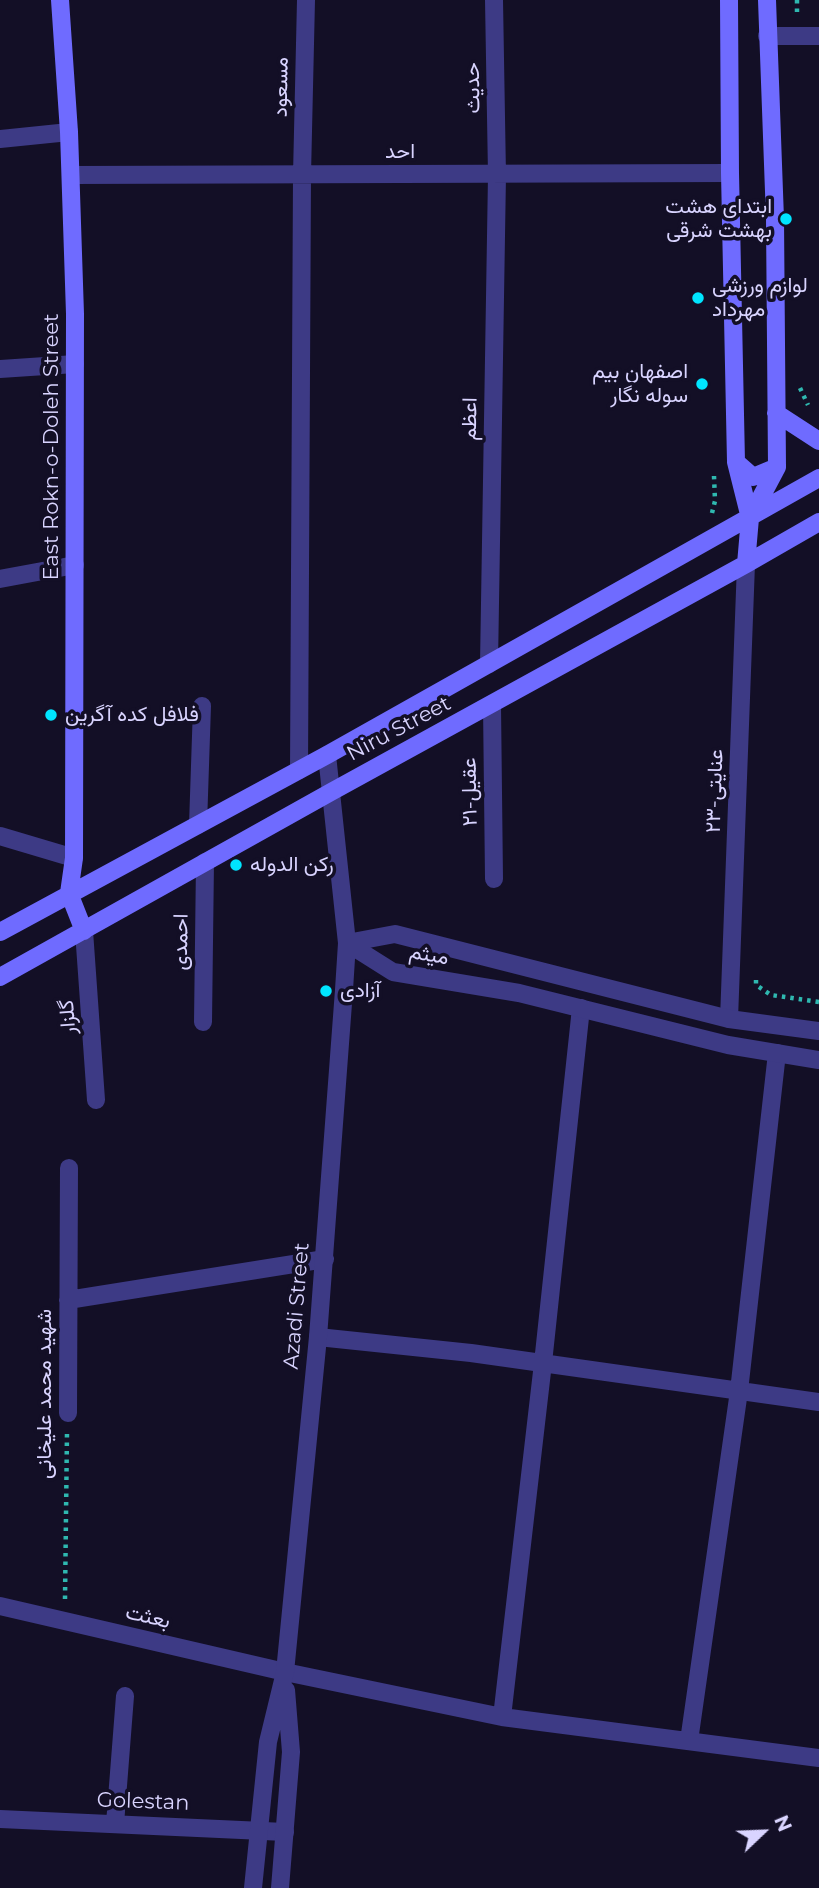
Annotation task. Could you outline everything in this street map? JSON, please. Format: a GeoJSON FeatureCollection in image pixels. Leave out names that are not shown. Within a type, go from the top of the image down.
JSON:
{"type":"FeatureCollection","features":[{"type":"Feature","properties":{"kind":"main road","name":"East Rokn-o-Doleh Street"},"geometry":{"type":"LineString","coordinates":[[60,0],[71,175],[75,364],[75,858],[69,894]]}},
{"type":"Feature","properties":{"kind":"main road"},"geometry":{"type":"LineString","coordinates":[[729,0],[736,462],[750,518],[746,564]]}},
{"type":"Feature","properties":{"kind":"main road"},"geometry":{"type":"LineString","coordinates":[[750,518],[777,467],[775,219],[767,0]]}},
{"type":"Feature","properties":{"kind":"main road"},"geometry":{"type":"LineString","coordinates":[[776,413],[819,441]]}},
{"type":"Feature","properties":{"kind":"main road"},"geometry":{"type":"LineString","coordinates":[[736,462],[753,477],[777,467]]}},
{"type":"Feature","properties":{"kind":"main road","name":"Niru Street"},"geometry":{"type":"LineString","coordinates":[[0,932],[327,755],[819,478]]}},
{"type":"Feature","properties":{"kind":"main road","name":"Niru Street"},"geometry":{"type":"LineString","coordinates":[[0,977],[819,522]]}},
{"type":"Feature","properties":{"kind":"main road"},"geometry":{"type":"LineString","coordinates":[[69,894],[84,931]]}},
{"type":"Feature","properties":{"kind":"street","name":"مسعود"},"geometry":{"type":"LineString","coordinates":[[299,770],[302,175],[306,0]]}},
{"type":"Feature","properties":{"kind":"street","name":"حدیث"},"geometry":{"type":"LineString","coordinates":[[494,0],[497,175]]}},
{"type":"Feature","properties":{"kind":"street"},"geometry":{"type":"LineString","coordinates":[[767,36],[819,36]]}},
{"type":"Feature","properties":{"kind":"street"},"geometry":{"type":"LineString","coordinates":[[0,139],[69,132]]}},
{"type":"Feature","properties":{"kind":"street","name":"احد"},"geometry":{"type":"LineString","coordinates":[[71,175],[730,173]]}},
{"type":"Feature","properties":{"kind":"street","name":"اعظم"},"geometry":{"type":"LineString","coordinates":[[489,664],[497,175]]}},
{"type":"Feature","properties":{"kind":"street"},"geometry":{"type":"LineString","coordinates":[[0,369],[75,364]]}},
{"type":"Feature","properties":{"kind":"street","name":"۲۳-عنایتی"},"geometry":{"type":"LineString","coordinates":[[729,1019],[746,564]]}},
{"type":"Feature","properties":{"kind":"street"},"geometry":{"type":"LineString","coordinates":[[0,579],[75,565]]}},
{"type":"Feature","properties":{"kind":"street"},"geometry":{"type":"LineString","coordinates":[[198,825],[202,705]]}},
{"type":"Feature","properties":{"kind":"street","name":"۲۱-عقیل"},"geometry":{"type":"LineString","coordinates":[[492,705],[494,879]]}},
{"type":"Feature","properties":{"kind":"street","name":"Azadi Street"},"geometry":{"type":"LineString","coordinates":[[253,1888],[268,1742],[285,1672],[318,1337],[347,943],[327,755]]}},
{"type":"Feature","properties":{"kind":"street"},"geometry":{"type":"LineString","coordinates":[[0,836],[75,858]]}},
{"type":"Feature","properties":{"kind":"street","name":"احمدی"},"geometry":{"type":"LineString","coordinates":[[204,1022],[205,862]]}},
{"type":"Feature","properties":{"kind":"street","name":"گلزار"},"geometry":{"type":"LineString","coordinates":[[84,931],[96,1100]]}},
{"type":"Feature","properties":{"kind":"street","name":"میثم"},"geometry":{"type":"LineString","coordinates":[[347,943],[395,934],[729,1019],[819,1031]]}},
{"type":"Feature","properties":{"kind":"street","name":"میثم"},"geometry":{"type":"LineString","coordinates":[[347,943],[393,972],[519,993],[728,1045],[819,1060]]}},
{"type":"Feature","properties":{"kind":"street"},"geometry":{"type":"LineString","coordinates":[[502,1717],[581,1008]]}},
{"type":"Feature","properties":{"kind":"street"},"geometry":{"type":"LineString","coordinates":[[689,1741],[739,1391],[777,1053]]}},
{"type":"Feature","properties":{"kind":"street","name":"شهید محمد علیخانی"},"geometry":{"type":"LineString","coordinates":[[68,1413],[69,1168]]}},
{"type":"Feature","properties":{"kind":"street"},"geometry":{"type":"LineString","coordinates":[[68,1300],[324,1259]]}},
{"type":"Feature","properties":{"kind":"street"},"geometry":{"type":"LineString","coordinates":[[318,1337],[471,1353],[819,1402]]}},
{"type":"Feature","properties":{"kind":"street","name":"بعثت"},"geometry":{"type":"LineString","coordinates":[[0,1606],[285,1672],[502,1717],[819,1758]]}},
{"type":"Feature","properties":{"kind":"street","name":"Azadi Street"},"geometry":{"type":"LineString","coordinates":[[280,1888],[291,1752],[285,1672]]}},
{"type":"Feature","properties":{"kind":"street"},"geometry":{"type":"LineString","coordinates":[[115,1824],[125,1696]]}},
{"type":"Feature","properties":{"kind":"street","name":"Golestan"},"geometry":{"type":"LineString","coordinates":[[0,1819],[285,1832]]}},
{"type":"Feature","properties":{"kind":"path"},"geometry":{"type":"LineString","coordinates":[[710,520],[715,501],[714,466]]}},
{"type":"Feature","properties":{"kind":"path"},"geometry":{"type":"LineString","coordinates":[[756,972],[756,985],[771,995],[819,1002]]}},
{"type":"Feature","properties":{"kind":"path","name":"شهید محمد علیخانی"},"geometry":{"type":"LineString","coordinates":[[65,1620],[68,1413]]}},
{"type":"Feature","properties":{"kind":"place","name":"ابتدای هشت بهشت شرقی"},"geometry":{"type":"Point","coordinates":[786,219]}},
{"type":"Feature","properties":{"kind":"place","name":"لوازم ورزشی مهرداد"},"geometry":{"type":"Point","coordinates":[698,298]}},
{"type":"Feature","properties":{"kind":"place","name":"اصفهان بیم سوله نگار"},"geometry":{"type":"Point","coordinates":[702,384]}},
{"type":"Feature","properties":{"kind":"place","name":"فلافل کده آگرین"},"geometry":{"type":"Point","coordinates":[51,715]}},
{"type":"Feature","properties":{"kind":"place","name":"رکن الدوله"},"geometry":{"type":"Point","coordinates":[236,865]}},
{"type":"Feature","properties":{"kind":"place","name":"آزادی"},"geometry":{"type":"Point","coordinates":[326,991]}}]}
